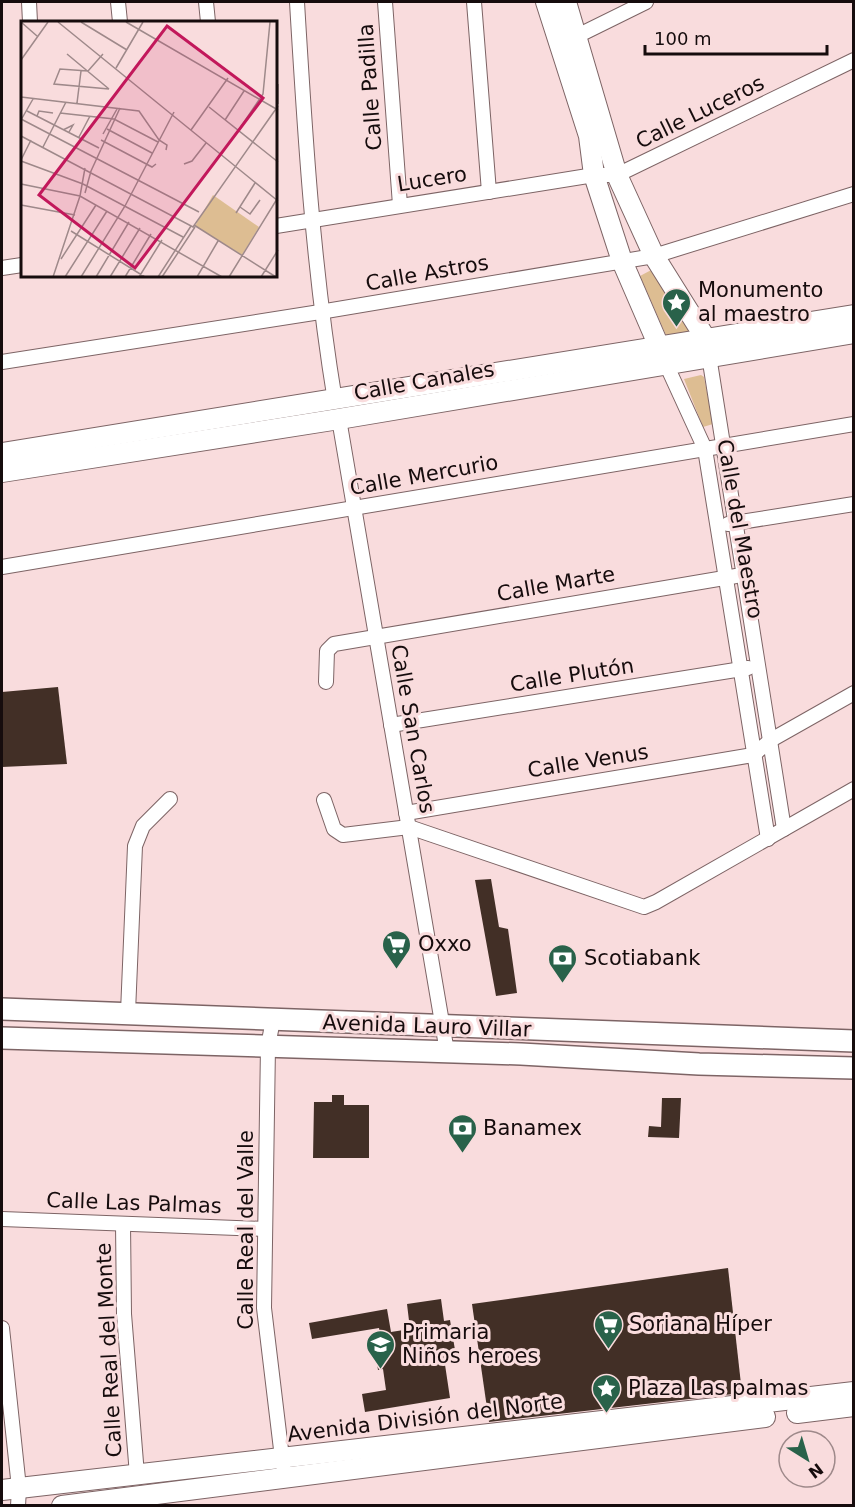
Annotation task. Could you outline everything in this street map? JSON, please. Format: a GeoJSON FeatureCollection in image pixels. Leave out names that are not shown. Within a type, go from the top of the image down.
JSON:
{"type":"FeatureCollection","features":[{"type":"Feature","properties":{"kind":"main road","name":"Calle del Maestro"},"geometry":{"type":"LineString","coordinates":[[546,2],[569,40],[617,175],[654,256],[708,348]]}},
{"type":"Feature","properties":{"kind":"main road","name":"Calle del Maestro"},"geometry":{"type":"LineString","coordinates":[[566,2],[569,40],[589,136],[594,175],[622,261],[663,356]]}},
{"type":"Feature","properties":{"kind":"main road"},"geometry":{"type":"LineString","coordinates":[[708,348],[854,315]]}},
{"type":"Feature","properties":{"kind":"main road","name":"Calle Canales"},"geometry":{"type":"LineString","coordinates":[[2,472],[337,410],[708,348],[854,333]]}},
{"type":"Feature","properties":{"kind":"main road","name":"Calle Canales"},"geometry":{"type":"LineString","coordinates":[[2,453],[337,410]]}},
{"type":"Feature","properties":{"kind":"main road","name":"Avenida Lauro Villar"},"geometry":{"type":"LineString","coordinates":[[2,1009],[854,1041]]}},
{"type":"Feature","properties":{"kind":"main road"},"geometry":{"type":"LineString","coordinates":[[699,1064],[702,1035]]}},
{"type":"Feature","properties":{"kind":"main road","name":"Avenida Lauro Villar"},"geometry":{"type":"LineString","coordinates":[[2,1038],[854,1068]]}},
{"type":"Feature","properties":{"kind":"main road","name":"Avenida División del Norte"},"geometry":{"type":"LineString","coordinates":[[62,1506],[283,1468],[854,1392]]}},
{"type":"Feature","properties":{"kind":"main road","name":"Avenida División del Norte"},"geometry":{"type":"LineString","coordinates":[[13,1494],[137,1475],[283,1468],[854,1406]]}},
{"type":"Feature","properties":{"kind":"street"},"geometry":{"type":"LineString","coordinates":[[28,2],[30,21]]}},
{"type":"Feature","properties":{"kind":"street"},"geometry":{"type":"LineString","coordinates":[[118,2],[120,21]]}},
{"type":"Feature","properties":{"kind":"street"},"geometry":{"type":"LineString","coordinates":[[206,2],[208,21]]}},
{"type":"Feature","properties":{"kind":"street","name":"Calle San Carlos"},"geometry":{"type":"LineString","coordinates":[[297,2],[310,219],[320,312],[447,1052]]}},
{"type":"Feature","properties":{"kind":"street","name":"Calle Padilla"},"geometry":{"type":"LineString","coordinates":[[385,2],[400,206]]}},
{"type":"Feature","properties":{"kind":"street"},"geometry":{"type":"LineString","coordinates":[[474,2],[489,192]]}},
{"type":"Feature","properties":{"kind":"street"},"geometry":{"type":"LineString","coordinates":[[569,40],[646,2]]}},
{"type":"Feature","properties":{"kind":"street","name":"Calle Luceros"},"geometry":{"type":"LineString","coordinates":[[594,175],[617,175],[854,60]]}},
{"type":"Feature","properties":{"kind":"street","name":"Lucero"},"geometry":{"type":"LineString","coordinates":[[278,226],[594,175]]}},
{"type":"Feature","properties":{"kind":"street","name":"Calle Astros"},"geometry":{"type":"LineString","coordinates":[[2,362],[654,256],[854,194]]}},
{"type":"Feature","properties":{"kind":"street"},"geometry":{"type":"LineString","coordinates":[[2,268],[21,265]]}},
{"type":"Feature","properties":{"kind":"street","name":"Calle del Maestro"},"geometry":{"type":"LineString","coordinates":[[708,348],[784,829]]}},
{"type":"Feature","properties":{"kind":"street","name":"Calle del Maestro"},"geometry":{"type":"LineString","coordinates":[[663,356],[705,449],[768,839]]}},
{"type":"Feature","properties":{"kind":"street","name":"Calle Mercurio"},"geometry":{"type":"LineString","coordinates":[[2,567],[854,424]]}},
{"type":"Feature","properties":{"kind":"street"},"geometry":{"type":"LineString","coordinates":[[719,525],[854,504]]}},
{"type":"Feature","properties":{"kind":"street","name":"Calle Marte"},"geometry":{"type":"LineString","coordinates":[[376,637],[726,577],[744,576]]}},
{"type":"Feature","properties":{"kind":"street","name":"Calle San Carlos"},"geometry":{"type":"LineString","coordinates":[[326,682],[327,651],[334,644],[376,637]]}},
{"type":"Feature","properties":{"kind":"street","name":"Calle Plutón"},"geometry":{"type":"LineString","coordinates":[[391,725],[740,669],[759,668]]}},
{"type":"Feature","properties":{"kind":"street"},"geometry":{"type":"LineString","coordinates":[[753,755],[771,740],[854,693]]}},
{"type":"Feature","properties":{"kind":"street","name":"Calle Venus"},"geometry":{"type":"LineString","coordinates":[[406,813],[753,755]]}},
{"type":"Feature","properties":{"kind":"street"},"geometry":{"type":"LineString","coordinates":[[409,828],[644,906],[656,902],[854,789]]}},
{"type":"Feature","properties":{"kind":"street"},"geometry":{"type":"LineString","coordinates":[[128,1012],[135,846],[143,826],[170,799]]}},
{"type":"Feature","properties":{"kind":"street","name":"Calle San Carlos"},"geometry":{"type":"LineString","coordinates":[[324,800],[334,829],[343,835],[409,828]]}},
{"type":"Feature","properties":{"kind":"street","name":"Calle Real del Valle"},"geometry":{"type":"LineString","coordinates":[[273,1020],[268,1046],[264,1308],[283,1468]]}},
{"type":"Feature","properties":{"kind":"street","name":"Calle Las Palmas"},"geometry":{"type":"LineString","coordinates":[[2,1219],[265,1228]]}},
{"type":"Feature","properties":{"kind":"street","name":"Calle Real del Monte"},"geometry":{"type":"LineString","coordinates":[[123,1224],[124,1314],[137,1475]]}},
{"type":"Feature","properties":{"kind":"street"},"geometry":{"type":"LineString","coordinates":[[2,1328],[13,1494]]}},
{"type":"Feature","properties":{"kind":"shaded area"},"geometry":{"type":"Polygon","coordinates":[[[655,268],[698,334],[669,342],[640,276],[655,268]]]}},
{"type":"Feature","properties":{"kind":"shaded area"},"geometry":{"type":"Polygon","coordinates":[[[701,375],[704,377],[713,424],[703,427],[684,379],[701,375]]]}},
{"type":"Feature","properties":{"kind":"building"},"geometry":{"type":"Polygon","coordinates":[[[58,687],[67,764],[2,767],[2,692],[58,687]]]}},
{"type":"Feature","properties":{"kind":"building"},"geometry":{"type":"Polygon","coordinates":[[[491,879],[499,927],[508,929],[517,993],[496,996],[475,880],[491,879]]]}},
{"type":"Feature","properties":{"kind":"building"},"geometry":{"type":"Polygon","coordinates":[[[332,1095],[344,1095],[344,1105],[369,1105],[369,1158],[313,1158],[314,1102],[332,1102],[332,1095]]]}},
{"type":"Feature","properties":{"kind":"building"},"geometry":{"type":"Polygon","coordinates":[[[662,1098],[681,1098],[679,1138],[648,1137],[649,1126],[661,1127],[662,1098]]]}},
{"type":"Feature","properties":{"kind":"building","name":"Soriana Híper"},"geometry":{"type":"Polygon","coordinates":[[[728,1268],[742,1393],[489,1422],[472,1304],[728,1268]]]}},
{"type":"Feature","properties":{"kind":"building"},"geometry":{"type":"Polygon","coordinates":[[[441,1299],[444,1321],[450,1320],[456,1356],[444,1358],[450,1398],[365,1412],[362,1394],[386,1390],[383,1369],[378,1370],[375,1351],[383,1350],[379,1328],[312,1339],[309,1323],[387,1309],[391,1332],[410,1329],[407,1304],[441,1299]]]}},
{"type":"Feature","properties":{"kind":"place","name":"Monumento al maestro"},"geometry":{"type":"Point","coordinates":[677,328]}},
{"type":"Feature","properties":{"kind":"place","name":"Oxxo"},"geometry":{"type":"Point","coordinates":[397,970]}},
{"type":"Feature","properties":{"kind":"place","name":"Scotiabank"},"geometry":{"type":"Point","coordinates":[563,984]}},
{"type":"Feature","properties":{"kind":"place","name":"Banamex"},"geometry":{"type":"Point","coordinates":[462,1154]}},
{"type":"Feature","properties":{"kind":"place","name":"Soriana Híper"},"geometry":{"type":"Point","coordinates":[608,1350]}},
{"type":"Feature","properties":{"kind":"place","name":"Primaria Niños heroes"},"geometry":{"type":"Point","coordinates":[381,1370]}},
{"type":"Feature","properties":{"kind":"place","name":"Plaza Las palmas"},"geometry":{"type":"Point","coordinates":[607,1414]}}]}
